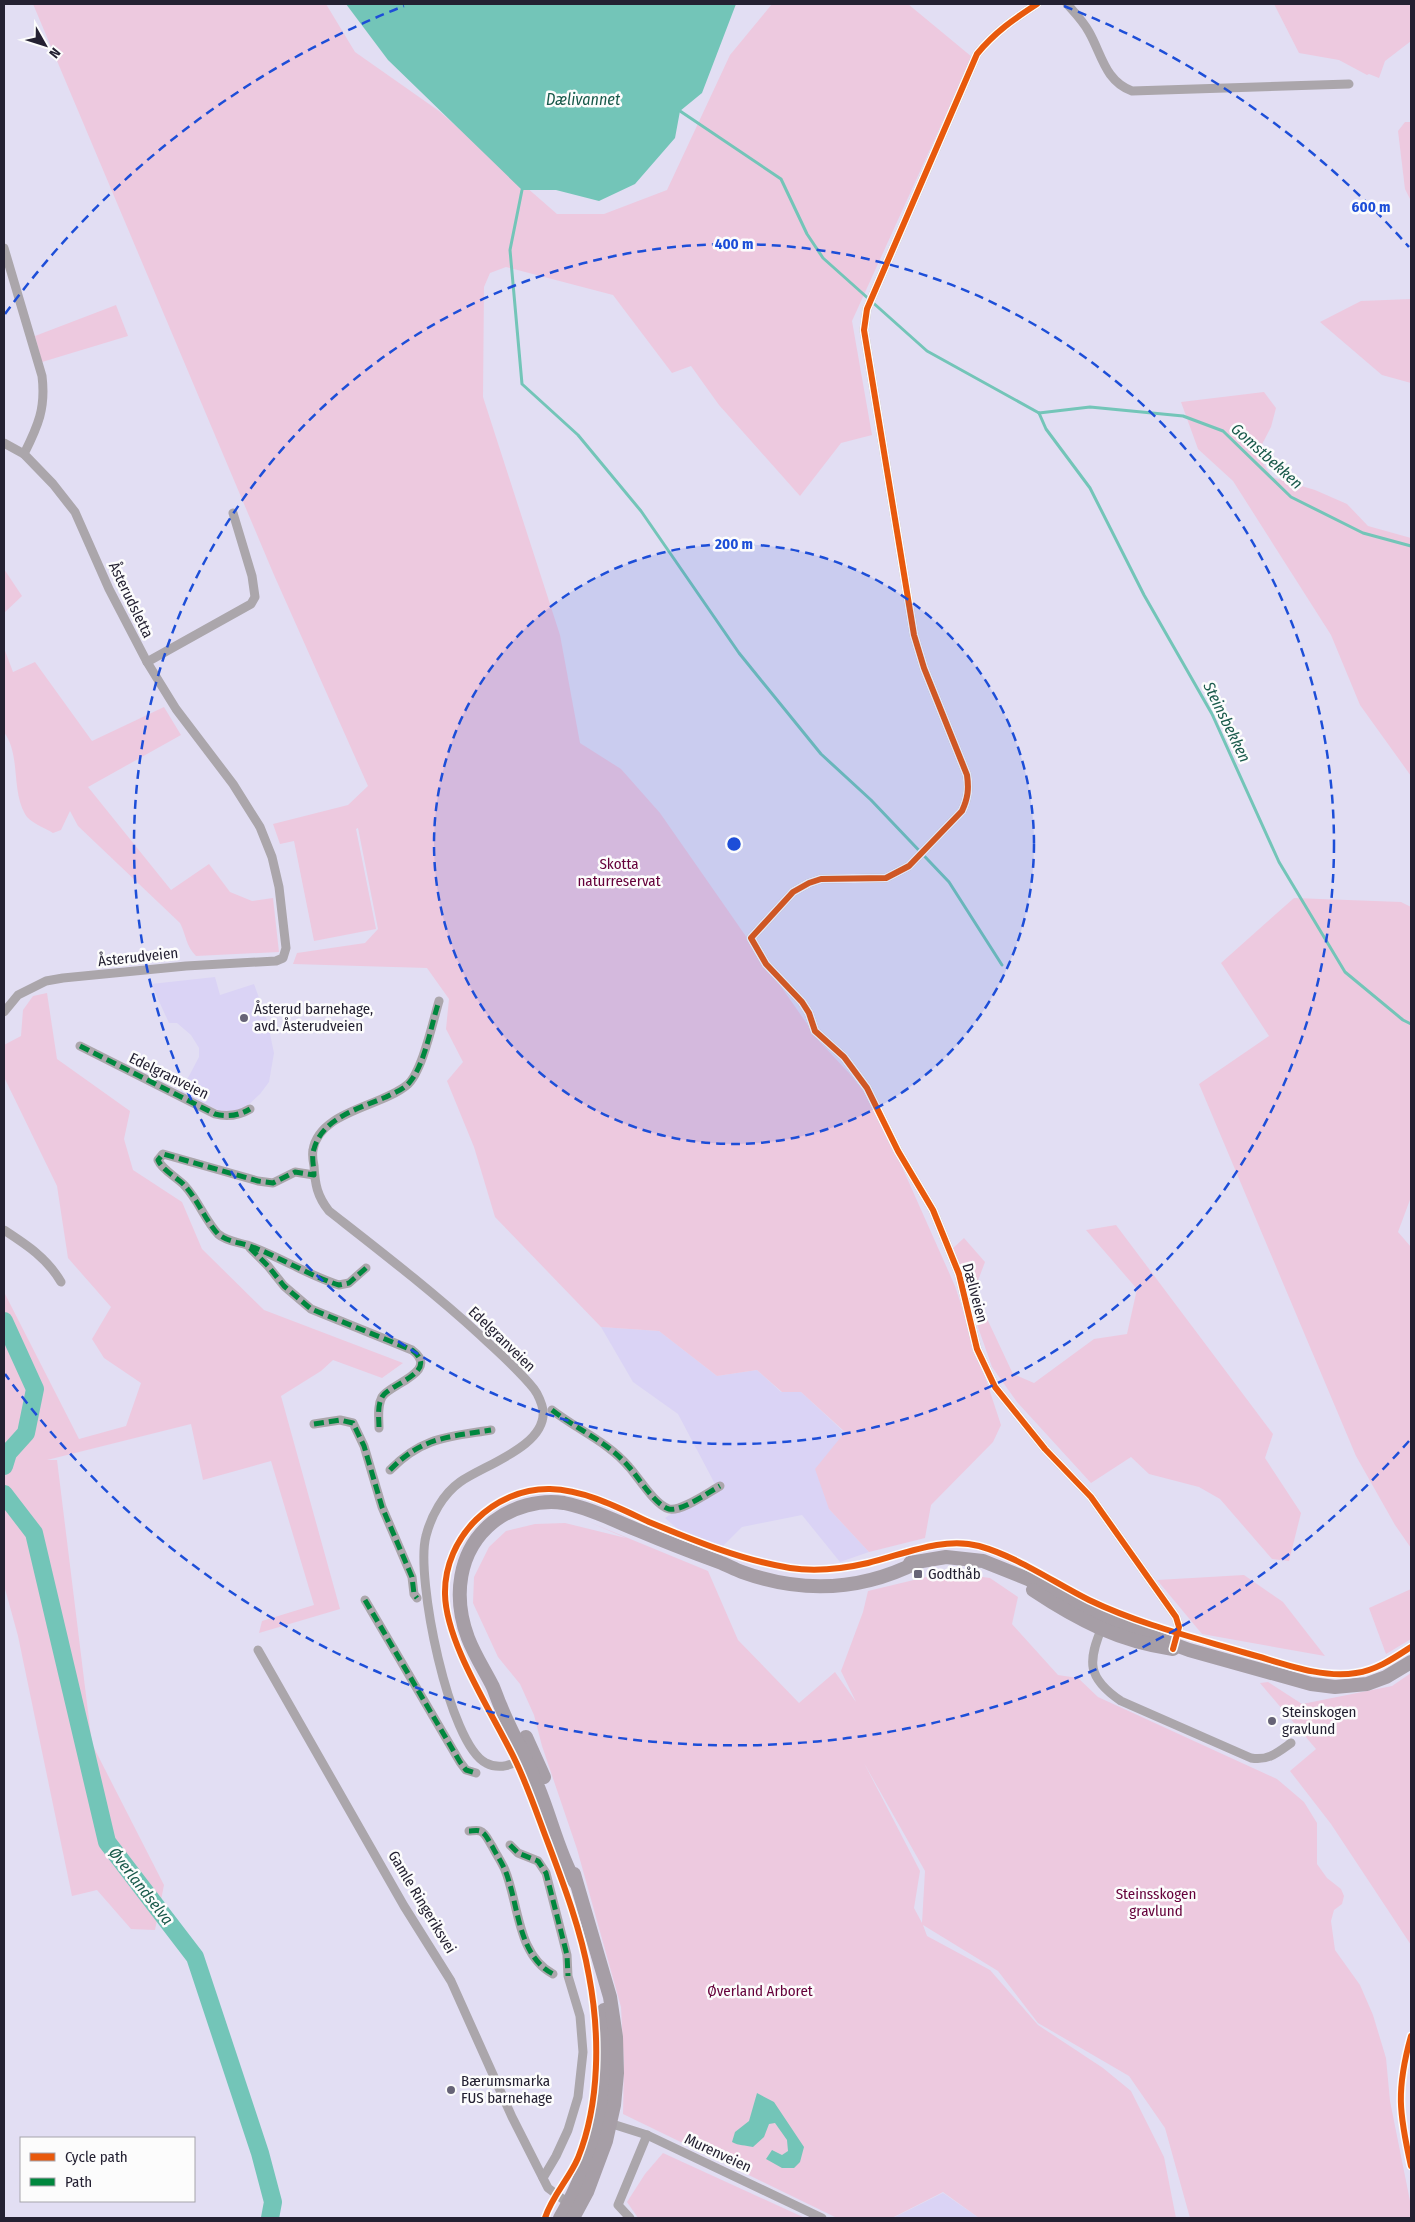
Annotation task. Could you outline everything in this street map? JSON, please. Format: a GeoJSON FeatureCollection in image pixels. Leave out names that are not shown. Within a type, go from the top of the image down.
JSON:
{"type":"FeatureCollection","features":[{"type":"Feature","properties":{"kind":"main road"},"geometry":{"type":"LineString","coordinates":[[560,2218],[573,2211],[595,2174],[604,2122],[604,1984],[575,1882],[573,1864],[563,1828],[508,1706],[494,1689],[468,1640],[463,1621],[459,1595],[462,1572],[469,1553],[478,1537],[496,1519],[525,1506],[538,1503],[564,1503],[591,1511],[741,1572],[778,1582],[820,1588],[851,1584],[897,1573],[918,1562],[946,1557],[983,1561],[1028,1579],[1104,1624],[1174,1646],[1311,1684],[1335,1687],[1357,1686],[1386,1677],[1411,1662]]}},
{"type":"Feature","properties":{"kind":"street","name":"Dæliveien"},"geometry":{"type":"LineString","coordinates":[[1038,4],[1004,25],[991,36],[977,54],[932,155],[864,319],[914,635],[924,668],[967,775],[969,789],[967,802],[962,811],[909,866],[886,878],[820,879],[809,883],[793,892],[750,938],[766,964],[802,1002],[809,1013],[815,1031],[844,1057],[867,1088],[898,1151],[933,1210],[939,1224],[959,1274],[977,1349],[987,1373],[1007,1404],[1044,1449],[1101,1510],[1176,1616],[1179,1627],[1174,1646]]}},
{"type":"Feature","properties":{"kind":"street"},"geometry":{"type":"LineString","coordinates":[[1067,4],[1088,30],[1110,75],[1119,86],[1132,90],[1349,84]]}},
{"type":"Feature","properties":{"kind":"street"},"geometry":{"type":"LineString","coordinates":[[4,248],[28,335],[42,376],[44,392],[42,414],[24,454]]}},
{"type":"Feature","properties":{"kind":"street","name":"Åsterudsletta"},"geometry":{"type":"LineString","coordinates":[[4,443],[24,454],[53,484],[75,512],[109,589],[147,662],[176,709],[233,784],[260,827],[272,857],[279,887],[286,948],[283,958]]}},
{"type":"Feature","properties":{"kind":"street"},"geometry":{"type":"LineString","coordinates":[[147,662],[251,604],[255,597],[252,576],[233,513]]}},
{"type":"Feature","properties":{"kind":"street","name":"Åsterudveien"},"geometry":{"type":"LineString","coordinates":[[4,1009],[18,995],[34,986],[63,978],[283,958]]}},
{"type":"Feature","properties":{"kind":"street","name":"Edelgranveien"},"geometry":{"type":"LineString","coordinates":[[439,1001],[417,1072],[408,1085],[342,1117],[326,1127],[313,1150],[315,1189],[329,1211],[453,1311],[514,1366],[536,1391],[543,1410],[539,1428],[531,1440],[519,1449],[459,1483],[445,1497],[433,1516],[425,1538],[424,1561],[426,1598],[436,1655],[466,1742],[478,1758],[492,1765],[508,1766],[530,1756]]}},
{"type":"Feature","properties":{"kind":"street","name":"Edelgranveien"},"geometry":{"type":"LineString","coordinates":[[80,1046],[215,1114],[226,1116],[243,1113],[250,1109]]}},
{"type":"Feature","properties":{"kind":"street"},"geometry":{"type":"LineString","coordinates":[[314,1175],[295,1172],[273,1183],[258,1181],[162,1154],[158,1160],[194,1195],[219,1235],[339,1285],[349,1283],[366,1268]]}},
{"type":"Feature","properties":{"kind":"street"},"geometry":{"type":"LineString","coordinates":[[4,1230],[36,1250],[53,1267],[61,1282]]}},
{"type":"Feature","properties":{"kind":"street"},"geometry":{"type":"LineString","coordinates":[[246,1245],[268,1266],[284,1286],[311,1309],[412,1350],[418,1355],[419,1368],[414,1374],[408,1380],[386,1392],[382,1398],[378,1407],[379,1428]]}},
{"type":"Feature","properties":{"kind":"street"},"geometry":{"type":"LineString","coordinates":[[552,1410],[583,1432],[603,1442],[628,1466],[657,1502],[668,1509],[678,1509],[720,1486]]}},
{"type":"Feature","properties":{"kind":"street"},"geometry":{"type":"LineString","coordinates":[[314,1424],[340,1420],[353,1423],[364,1446],[382,1507],[412,1577],[414,1594],[417,1598]]}},
{"type":"Feature","properties":{"kind":"street"},"geometry":{"type":"LineString","coordinates":[[390,1470],[402,1458],[421,1445],[436,1440],[491,1430]]}},
{"type":"Feature","properties":{"kind":"street"},"geometry":{"type":"LineString","coordinates":[[365,1600],[460,1762],[466,1770],[476,1773]]}},
{"type":"Feature","properties":{"kind":"street"},"geometry":{"type":"LineString","coordinates":[[1104,1624],[1093,1656],[1092,1666],[1096,1679],[1121,1701],[1250,1758],[1260,1760],[1271,1758],[1291,1743]]}},
{"type":"Feature","properties":{"kind":"street","name":"Gamle Ringeriksvei"},"geometry":{"type":"LineString","coordinates":[[258,1650],[404,1906],[451,1981],[512,2116],[548,2188],[573,2211]]}},
{"type":"Feature","properties":{"kind":"street"},"geometry":{"type":"LineString","coordinates":[[469,1831],[480,1831],[484,1834],[499,1858],[505,1870],[533,1958],[544,1970],[553,1974]]}},
{"type":"Feature","properties":{"kind":"street"},"geometry":{"type":"LineString","coordinates":[[510,1845],[518,1853],[538,1861],[546,1873],[567,1955],[568,1976],[580,2016],[583,2052],[578,2097],[568,2130],[543,2178]]}},
{"type":"Feature","properties":{"kind":"street","name":"Murenveien"},"geometry":{"type":"LineString","coordinates":[[604,2122],[647,2135],[822,2218]]}},
{"type":"Feature","properties":{"kind":"street"},"geometry":{"type":"LineString","coordinates":[[630,2218],[618,2205],[647,2135]]}},
{"type":"Feature","properties":{"kind":"shaded area"},"geometry":{"type":"Polygon","coordinates":[[[215,977],[220,995],[254,984],[267,1020],[274,1053],[269,1082],[260,1094],[245,1108],[225,1113],[180,1093],[199,1057],[199,1048],[191,1035],[177,1023],[169,1023],[151,984],[215,977]]]}},
{"type":"Feature","properties":{"kind":"shaded area"},"geometry":{"type":"Polygon","coordinates":[[[601,1327],[659,1331],[717,1376],[757,1370],[781,1392],[801,1392],[845,1433],[829,1509],[869,1552],[840,1562],[802,1515],[742,1527],[722,1547],[680,1531],[665,1518],[715,1484],[678,1414],[633,1382],[601,1327]]]}},
{"type":"Feature","properties":{"kind":"shaded area"},"geometry":{"type":"Polygon","coordinates":[[[943,2193],[979,2218],[893,2218],[943,2193]]]}},
{"type":"Feature","properties":{"kind":"green space","name":"Skotta naturreservat"},"geometry":{"type":"Polygon","coordinates":[[[33,4],[326,4],[355,52],[439,111],[557,214],[604,214],[667,190],[730,55],[772,4],[908,4],[972,57],[852,321],[872,435],[841,443],[800,496],[719,405],[691,366],[672,373],[613,295],[506,267],[490,273],[484,287],[483,397],[560,635],[580,743],[621,769],[660,813],[819,1041],[849,1073],[874,1104],[955,1286],[1001,1425],[993,1442],[931,1505],[925,1538],[869,1552],[829,1509],[815,1469],[845,1432],[801,1392],[782,1392],[757,1370],[717,1376],[659,1331],[601,1327],[495,1217],[474,1147],[447,1081],[463,1062],[446,1029],[449,999],[427,968],[293,964],[297,953],[365,943],[378,929],[358,828],[356,829],[376,929],[314,941],[294,841],[280,844],[273,824],[348,805],[368,786],[274,575],[33,4]]]}},
{"type":"Feature","properties":{"kind":"green space"},"geometry":{"type":"Polygon","coordinates":[[[1274,4],[1411,4],[1411,41],[1385,61],[1379,78],[1367,75],[1339,60],[1299,53],[1274,4]]]}},
{"type":"Feature","properties":{"kind":"green space"},"geometry":{"type":"Polygon","coordinates":[[[1405,122],[1411,122],[1411,201],[1405,189],[1398,131],[1405,122]]]}},
{"type":"Feature","properties":{"kind":"green space"},"geometry":{"type":"Polygon","coordinates":[[[1411,299],[1411,383],[1382,375],[1320,322],[1361,301],[1411,299]]]}},
{"type":"Feature","properties":{"kind":"green space"},"geometry":{"type":"Polygon","coordinates":[[[116,305],[128,336],[42,362],[35,336],[116,305]]]}},
{"type":"Feature","properties":{"kind":"green space"},"geometry":{"type":"Polygon","coordinates":[[[1264,392],[1276,408],[1271,427],[1257,454],[1272,477],[1315,490],[1347,504],[1368,526],[1411,538],[1411,776],[1360,705],[1331,635],[1233,481],[1198,449],[1181,402],[1264,392]]]}},
{"type":"Feature","properties":{"kind":"green space"},"geometry":{"type":"Polygon","coordinates":[[[4,569],[22,596],[4,613],[4,569]]]}},
{"type":"Feature","properties":{"kind":"green space"},"geometry":{"type":"Polygon","coordinates":[[[4,648],[13,672],[35,662],[92,741],[164,707],[181,735],[88,787],[171,890],[209,864],[230,892],[252,901],[273,898],[279,952],[196,956],[188,944],[180,923],[78,826],[70,811],[61,830],[53,833],[27,817],[18,794],[12,751],[4,732],[4,648]]]}},
{"type":"Feature","properties":{"kind":"green space"},"geometry":{"type":"Polygon","coordinates":[[[1294,898],[1401,902],[1411,907],[1411,1197],[1398,1232],[1411,1247],[1411,1548],[1395,1525],[1356,1456],[1199,1084],[1269,1036],[1221,963],[1294,898]]]}},
{"type":"Feature","properties":{"kind":"green space"},"geometry":{"type":"Polygon","coordinates":[[[47,993],[57,1059],[130,1111],[124,1139],[133,1170],[182,1202],[202,1249],[264,1310],[403,1363],[382,1378],[333,1360],[321,1371],[281,1396],[340,1609],[259,1633],[262,1621],[314,1605],[271,1461],[203,1480],[191,1424],[47,1460],[57,1460],[92,1744],[164,1885],[155,1930],[131,1929],[97,1890],[72,1896],[18,1636],[4,1585],[4,1292],[79,1439],[126,1426],[141,1383],[104,1358],[92,1339],[111,1307],[68,1258],[57,1186],[4,1077],[4,1045],[21,1036],[23,1010],[33,996],[47,993]]]}},
{"type":"Feature","properties":{"kind":"green space"},"geometry":{"type":"Polygon","coordinates":[[[1116,1225],[1273,1434],[1265,1458],[1301,1513],[1289,1561],[1272,1559],[1220,1499],[1199,1487],[1149,1474],[1131,1457],[1091,1483],[1017,1402],[992,1367],[951,1250],[964,1238],[985,1262],[974,1291],[1013,1374],[1034,1383],[1094,1339],[1127,1334],[1137,1289],[1086,1230],[1116,1225]]]}},
{"type":"Feature","properties":{"kind":"green space"},"geometry":{"type":"Polygon","coordinates":[[[589,1522],[708,1571],[738,1640],[799,1703],[835,1672],[856,1702],[841,1671],[863,1612],[868,1591],[947,1572],[990,1578],[1018,1597],[1012,1624],[1058,1675],[1078,1678],[1098,1697],[1277,1779],[1304,1802],[1317,1823],[1317,1864],[1327,1878],[1341,1889],[1344,1896],[1342,1904],[1334,1910],[1331,1921],[1335,1950],[1360,1985],[1373,2015],[1386,2058],[1390,2101],[1411,2206],[1411,2218],[1190,2218],[1165,2128],[1129,2076],[1038,2023],[998,1971],[923,1925],[927,1936],[990,1970],[1038,2025],[1103,2068],[1131,2091],[1164,2157],[1176,2218],[979,2218],[943,2192],[892,2218],[837,2218],[623,2114],[624,2064],[621,2007],[577,1849],[542,1746],[534,1715],[520,1684],[498,1657],[473,1603],[474,1577],[489,1547],[506,1531],[535,1524],[565,1523],[626,1538],[589,1522]],[[864,1763],[920,1871],[914,1908],[922,1923],[925,1871],[864,1763]]]}},
{"type":"Feature","properties":{"kind":"green space"},"geometry":{"type":"Polygon","coordinates":[[[1244,1575],[1283,1602],[1325,1656],[1202,1634],[1157,1580],[1244,1575]]]}},
{"type":"Feature","properties":{"kind":"green space"},"geometry":{"type":"Polygon","coordinates":[[[1411,1589],[1411,1639],[1386,1654],[1369,1608],[1411,1589]]]}},
{"type":"Feature","properties":{"kind":"green space"},"geometry":{"type":"Polygon","coordinates":[[[1411,1673],[1411,1945],[1331,1824],[1290,1771],[1316,1749],[1260,1683],[1268,1682],[1302,1704],[1392,1686],[1411,1673]]]}},
{"type":"Feature","properties":{"kind":"green space"},"geometry":{"type":"Polygon","coordinates":[[[663,2153],[805,2218],[638,2218],[627,2202],[645,2174],[663,2153]]]}},
{"type":"Feature","properties":{"kind":"water","name":"Dælivannet"},"geometry":{"type":"Polygon","coordinates":[[[346,4],[736,4],[702,93],[680,111],[675,138],[635,184],[599,201],[556,190],[522,190],[388,60],[346,4]]]}},
{"type":"Feature","properties":{"kind":"water"},"geometry":{"type":"Polygon","coordinates":[[[757,2093],[774,2102],[804,2147],[800,2162],[794,2168],[782,2168],[766,2159],[772,2150],[782,2155],[788,2151],[787,2140],[775,2123],[769,2124],[764,2137],[753,2147],[732,2142],[735,2132],[749,2121],[757,2093]]]}},
{"type":"Feature","properties":{"kind":"waterway"},"geometry":{"type":"LineString","coordinates":[[680,111],[781,179],[807,234],[823,258],[927,351],[1039,413]]}},
{"type":"Feature","properties":{"kind":"waterway"},"geometry":{"type":"LineString","coordinates":[[522,190],[510,250],[522,384],[578,435],[641,511],[739,653],[821,754],[871,800],[949,882],[1002,965]]}},
{"type":"Feature","properties":{"kind":"waterway","name":"Gomstbekken"},"geometry":{"type":"LineString","coordinates":[[1039,413],[1090,407],[1183,416],[1223,431],[1291,497],[1363,533],[1411,546]]}},
{"type":"Feature","properties":{"kind":"waterway","name":"Steinsbekken"},"geometry":{"type":"LineString","coordinates":[[1039,413],[1046,429],[1090,488],[1144,595],[1212,714],[1279,862],[1345,972],[1403,1020],[1411,1024]]}},
{"type":"Feature","properties":{"kind":"waterway","name":"Øverlandselva"},"geometry":{"type":"LineString","coordinates":[[4,1321],[35,1389],[26,1433],[8,1453],[4,1466]]}},
{"type":"Feature","properties":{"kind":"waterway","name":"Øverlandselva"},"geometry":{"type":"LineString","coordinates":[[4,1494],[34,1533],[107,1842],[195,1957],[260,2153],[273,2202],[270,2218]]}},
{"type":"Feature","properties":{"kind":"marked path"},"geometry":{"type":"LineString","coordinates":[[366,1268],[349,1283],[339,1285],[259,1249],[225,1238],[218,1234],[209,1223],[194,1197],[185,1186],[163,1167],[158,1160],[163,1154],[258,1181],[273,1183],[295,1172],[314,1175],[313,1152],[318,1138],[325,1129],[354,1110],[401,1089],[415,1075],[439,1001]]}},
{"type":"Feature","properties":{"kind":"marked path"},"geometry":{"type":"LineString","coordinates":[[80,1046],[215,1114],[232,1115],[250,1109]]}},
{"type":"Feature","properties":{"kind":"marked path"},"geometry":{"type":"LineString","coordinates":[[250,1248],[284,1286],[311,1309],[412,1350],[419,1358],[421,1365],[417,1371],[386,1392],[382,1397],[379,1408],[379,1428]]}},
{"type":"Feature","properties":{"kind":"marked path"},"geometry":{"type":"LineString","coordinates":[[552,1410],[612,1450],[629,1467],[653,1497],[669,1509],[688,1505],[720,1486]]}},
{"type":"Feature","properties":{"kind":"marked path"},"geometry":{"type":"LineString","coordinates":[[314,1424],[340,1420],[353,1423],[364,1446],[382,1507],[412,1577],[414,1594],[417,1598]]}},
{"type":"Feature","properties":{"kind":"marked path"},"geometry":{"type":"LineString","coordinates":[[390,1470],[413,1451],[436,1440],[491,1430]]}},
{"type":"Feature","properties":{"kind":"marked path"},"geometry":{"type":"LineString","coordinates":[[365,1600],[460,1762],[466,1770],[476,1773]]}},
{"type":"Feature","properties":{"kind":"marked path"},"geometry":{"type":"LineString","coordinates":[[469,1831],[482,1832],[492,1846],[510,1883],[521,1928],[532,1955],[553,1974]]}},
{"type":"Feature","properties":{"kind":"marked path"},"geometry":{"type":"LineString","coordinates":[[510,1845],[518,1853],[538,1861],[546,1873],[567,1955],[568,1976]]}},
{"type":"Feature","properties":{"kind":"cycle path"},"geometry":{"type":"LineString","coordinates":[[1037,4],[1005,26],[977,54],[867,309],[864,330],[914,635],[924,668],[967,775],[968,789],[966,802],[962,811],[909,866],[886,878],[821,879],[809,883],[793,892],[751,938],[766,964],[802,1002],[809,1013],[815,1031],[844,1057],[867,1088],[898,1151],[933,1210],[959,1274],[977,1349],[995,1387],[1045,1449],[1091,1497],[1176,1617],[1179,1627],[1173,1649]]}},
{"type":"Feature","properties":{"kind":"cycle path"},"geometry":{"type":"LineString","coordinates":[[545,2218],[552,2202],[578,2158],[591,2115],[596,2068],[595,2021],[586,1958],[558,1869],[520,1771],[462,1657],[447,1614],[445,1594],[447,1573],[453,1553],[463,1535],[476,1520],[492,1507],[510,1497],[529,1491],[563,1490],[589,1496],[718,1549],[772,1565],[800,1569],[820,1570],[849,1567],[909,1551],[951,1543],[979,1546],[1035,1570],[1108,1609],[1186,1636],[1314,1672],[1342,1674],[1364,1671],[1385,1663],[1411,1647]]}},
{"type":"Feature","properties":{"kind":"cycle path"},"geometry":{"type":"LineString","coordinates":[[1411,2036],[1401,2087],[1402,2116],[1411,2166]]}},
{"type":"Feature","properties":{"kind":"place","name":"Åsterud barnehage, avd. Åsterudveien"},"geometry":{"type":"Point","coordinates":[244,1018]}},
{"type":"Feature","properties":{"kind":"place","name":"Godthåb"},"geometry":{"type":"Point","coordinates":[918,1574]}},
{"type":"Feature","properties":{"kind":"place","name":"Steinskogen gravlund"},"geometry":{"type":"Point","coordinates":[1272,1721]}},
{"type":"Feature","properties":{"kind":"place","name":"Bærumsmarka FUS barnehage"},"geometry":{"type":"Point","coordinates":[451,2090]}},
{"type":"Feature","properties":{"kind":"park label","name":"Steinsskogen gravlund"},"geometry":{"type":"Point","coordinates":[1156,1902]}},
{"type":"Feature","properties":{"kind":"park label","name":"Øverland Arboret"},"geometry":{"type":"Point","coordinates":[760,1991]}}]}
